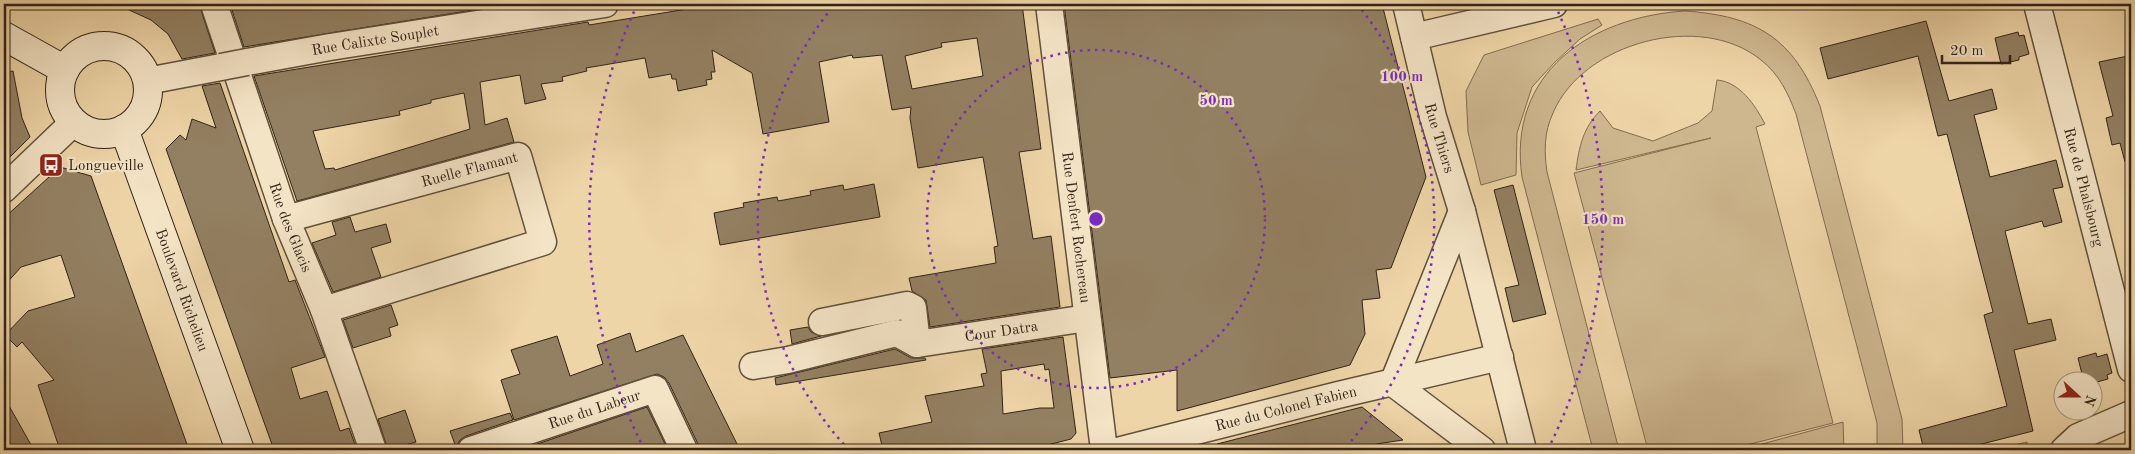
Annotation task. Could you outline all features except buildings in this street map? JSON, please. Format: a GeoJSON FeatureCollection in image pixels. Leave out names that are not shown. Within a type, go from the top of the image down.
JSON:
{"type":"FeatureCollection","features":[{"type":"Feature","properties":{"kind":"main road"},"geometry":{"type":"LineString","coordinates":[[4,36],[65,70]]}},
{"type":"Feature","properties":{"kind":"main road"},"geometry":{"type":"LineString","coordinates":[[97,46],[110,46],[123,50],[143,68],[148,81],[146,104],[134,122],[124,129],[112,133],[98,134],[85,130],[74,122],[66,111],[61,98],[61,83],[65,70],[73,59],[84,50],[97,46]]}},
{"type":"Feature","properties":{"kind":"main road","name":"Boulevard Richelieu"},"geometry":{"type":"LineString","coordinates":[[124,129],[240,450]]}},
{"type":"Feature","properties":{"kind":"street","name":"Rue des Glacis"},"geometry":{"type":"LineString","coordinates":[[214,4],[286,219],[324,310],[373,450]]}},
{"type":"Feature","properties":{"kind":"street","name":"Rue Calixte Souplet"},"geometry":{"type":"LineString","coordinates":[[148,81],[330,47],[574,6],[605,4]]}},
{"type":"Feature","properties":{"kind":"street","name":"Rue Denfert Rochereau"},"geometry":{"type":"LineString","coordinates":[[1049,4],[1104,450]]}},
{"type":"Feature","properties":{"kind":"street","name":"Rue Thiers"},"geometry":{"type":"LineString","coordinates":[[1406,4],[1433,117],[1462,211],[1523,450]]}},
{"type":"Feature","properties":{"kind":"street"},"geometry":{"type":"LineString","coordinates":[[1414,37],[1554,4]]}},
{"type":"Feature","properties":{"kind":"street","name":"Rue de Phalsbourg"},"geometry":{"type":"LineString","coordinates":[[2037,4],[2131,369]]}},
{"type":"Feature","properties":{"kind":"street"},"geometry":{"type":"LineString","coordinates":[[4,190],[74,122]]}},
{"type":"Feature","properties":{"kind":"street","name":"Ruelle Flamant"},"geometry":{"type":"LineString","coordinates":[[286,219],[518,156],[543,242],[324,310]]}},
{"type":"Feature","properties":{"kind":"street"},"geometry":{"type":"LineString","coordinates":[[1462,211],[1393,383],[1482,450]]}},
{"type":"Feature","properties":{"kind":"street"},"geometry":{"type":"LineString","coordinates":[[822,322],[907,305],[913,308],[917,344]]}},
{"type":"Feature","properties":{"kind":"street","name":"Cour Datra"},"geometry":{"type":"LineString","coordinates":[[917,344],[1087,318]]}},
{"type":"Feature","properties":{"kind":"street"},"geometry":{"type":"LineString","coordinates":[[753,366],[788,360],[897,333],[917,344]]}},
{"type":"Feature","properties":{"kind":"street","name":"Rue du Colonel Fabien"},"geometry":{"type":"LineString","coordinates":[[1121,450],[1338,394],[1393,383],[1500,357]]}},
{"type":"Feature","properties":{"kind":"street","name":"Rue du Labeur"},"geometry":{"type":"LineString","coordinates":[[471,450],[656,389],[684,450]]}},
{"type":"Feature","properties":{"kind":"street"},"geometry":{"type":"LineString","coordinates":[[2064,450],[2078,437],[2131,414]]}},
{"type":"Feature","properties":{"kind":"shaded area"},"geometry":{"type":"Polygon","coordinates":[[[1685,11],[1733,18],[1752,25],[1784,47],[1798,63],[1809,83],[1820,106],[1902,419],[1903,450],[1877,450],[1877,423],[1796,114],[1786,91],[1767,65],[1736,45],[1707,38],[1677,37],[1646,42],[1616,52],[1590,68],[1568,88],[1553,113],[1546,135],[1545,157],[1547,172],[1619,450],[1593,450],[1522,177],[1521,140],[1528,108],[1542,80],[1562,57],[1588,39],[1617,25],[1650,16],[1685,11]]]}},
{"type":"Feature","properties":{"kind":"shaded area"},"geometry":{"type":"Polygon","coordinates":[[[1598,19],[1602,25],[1580,39],[1532,87],[1517,133],[1516,175],[1481,185],[1468,132],[1466,91],[1484,55],[1598,19]]]}},
{"type":"Feature","properties":{"kind":"shaded area"},"geometry":{"type":"Polygon","coordinates":[[[1717,80],[1733,85],[1740,90],[1757,109],[1765,124],[1756,127],[1833,423],[1727,450],[1648,450],[1574,173],[1711,138],[1576,170],[1583,138],[1594,117],[1600,111],[1613,128],[1653,141],[1698,123],[1712,111],[1717,80]]]}},
{"type":"Feature","properties":{"kind":"shaded area"},"geometry":{"type":"Polygon","coordinates":[[[1843,422],[1844,450],[1815,450],[1814,446],[1795,450],[1740,450],[1843,422]]]}},
{"type":"Feature","properties":{"kind":"shaded area"},"geometry":{"type":"Polygon","coordinates":[[[2027,442],[2028,450],[1993,450],[2027,442]]]}},
{"type":"Feature","properties":{"kind":"place","name":"Longueville"},"geometry":{"type":"Point","coordinates":[51,165]}}]}
